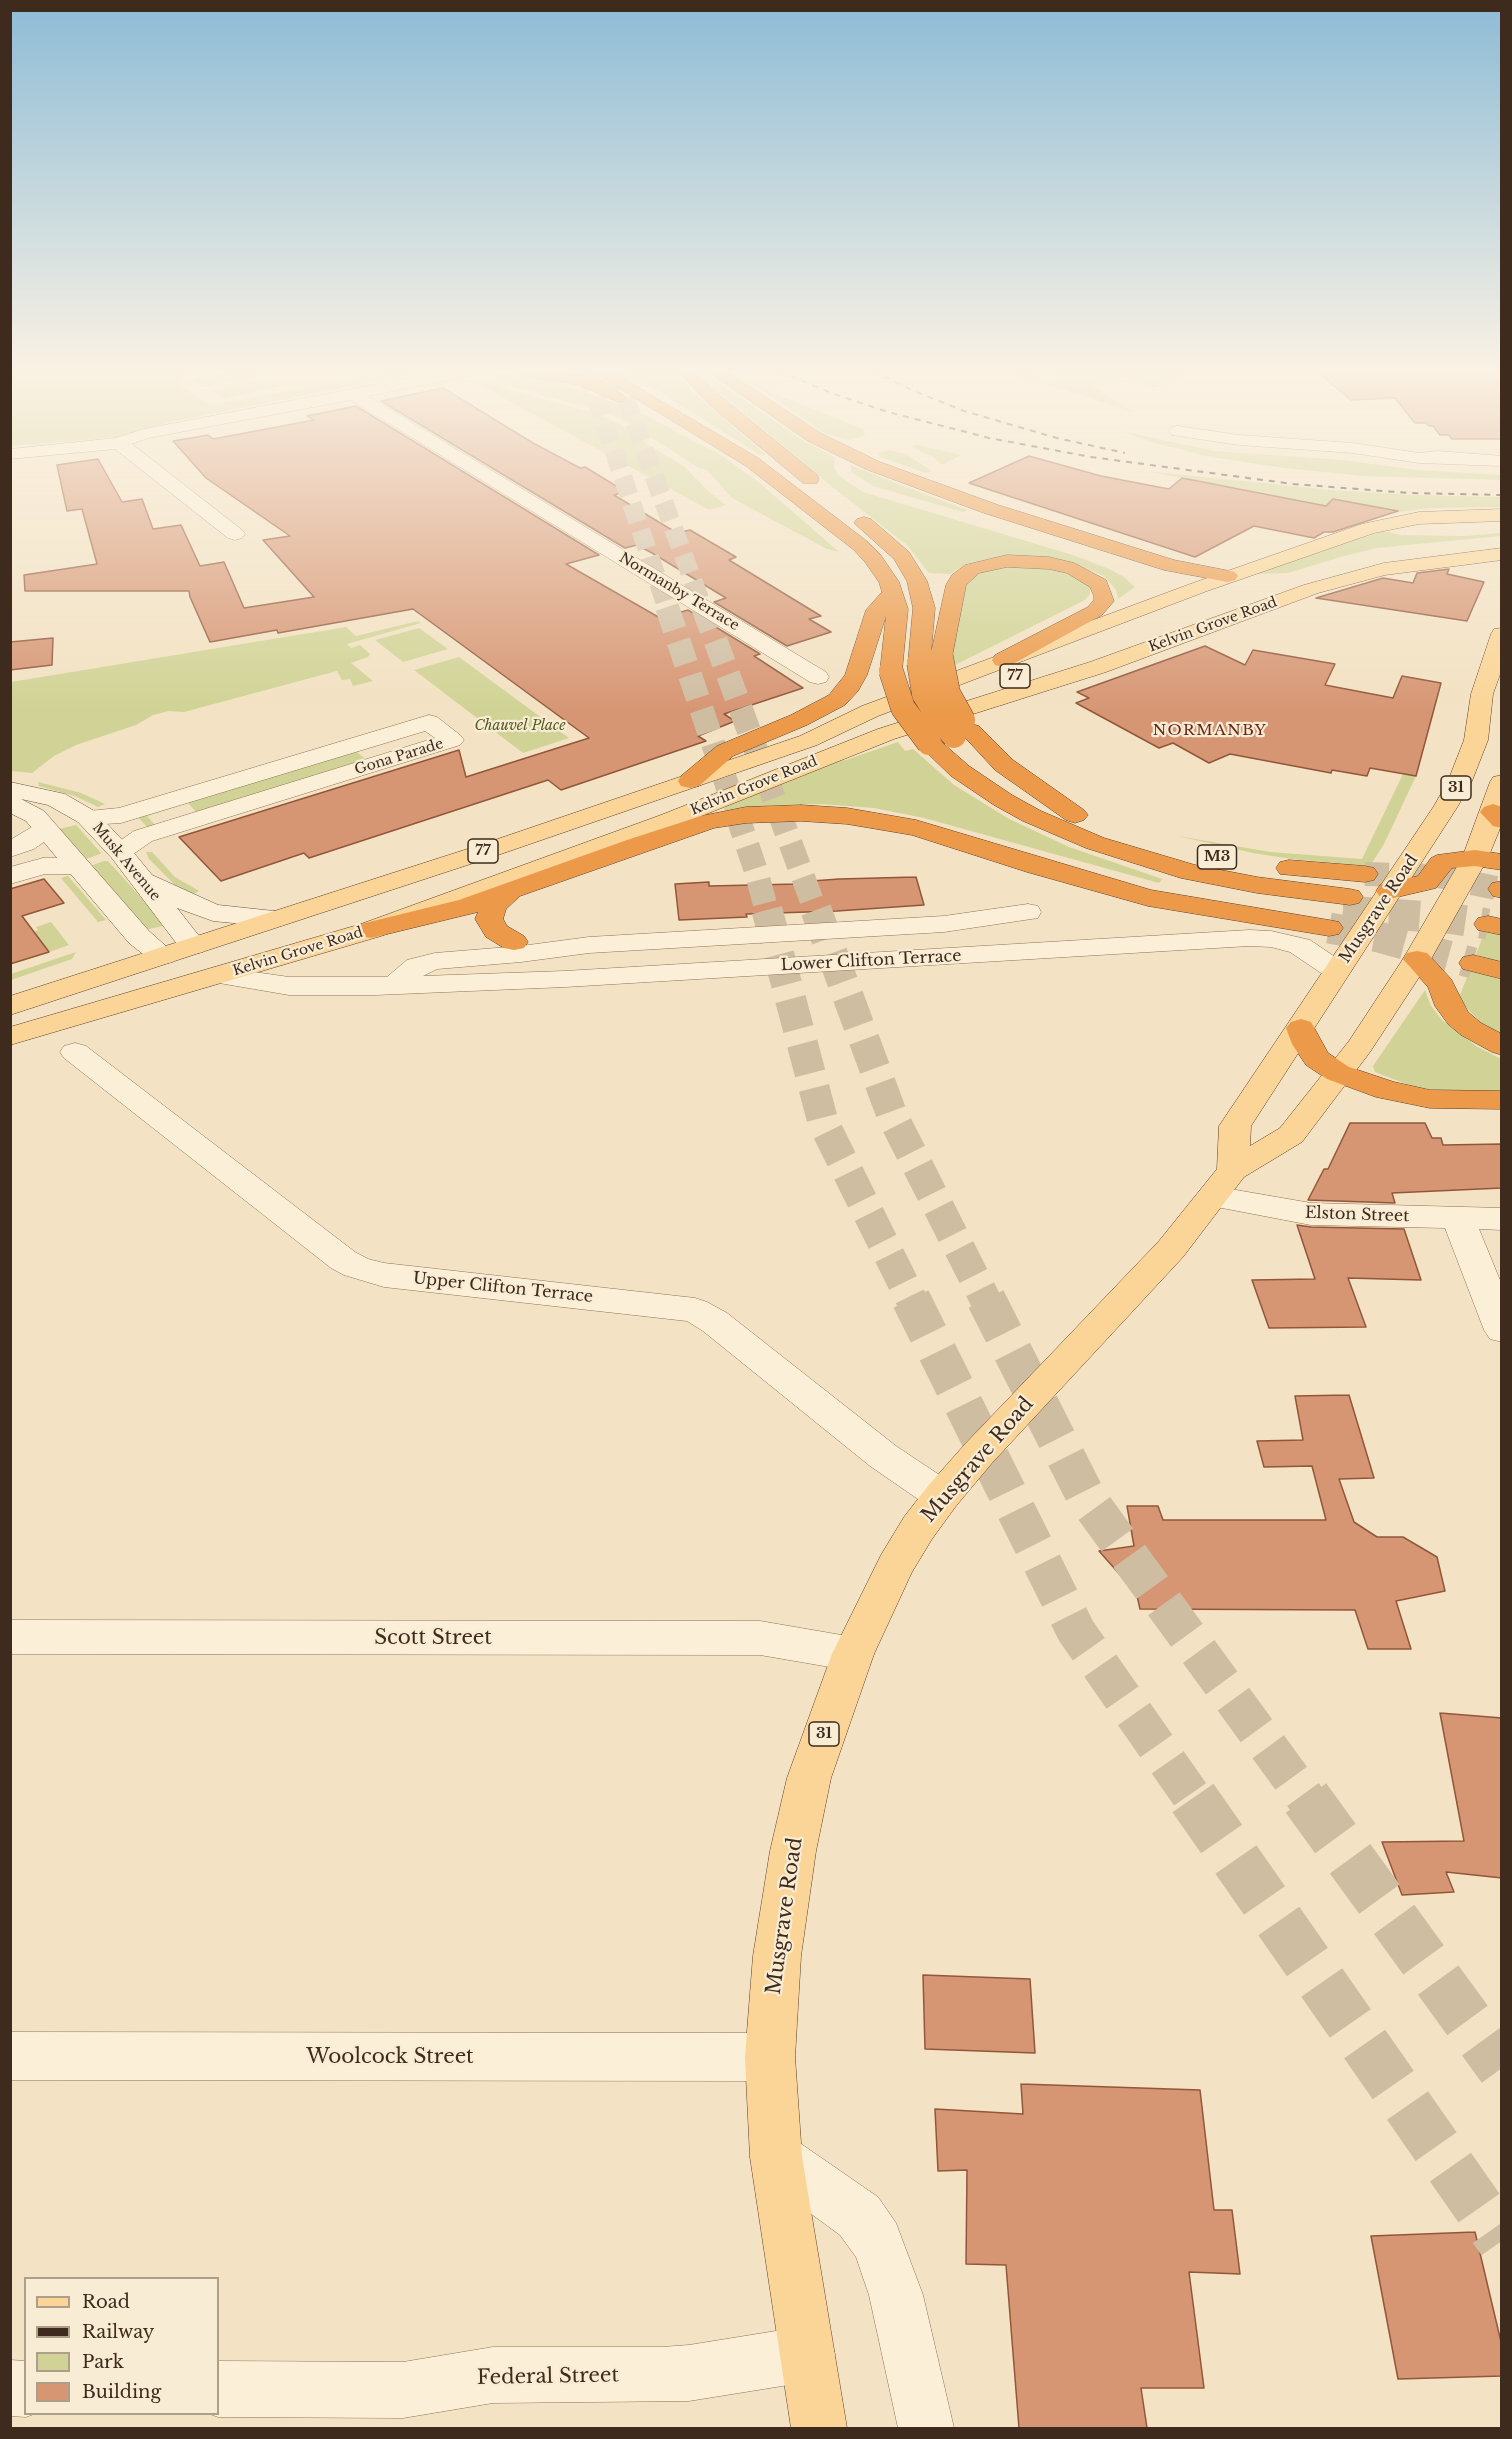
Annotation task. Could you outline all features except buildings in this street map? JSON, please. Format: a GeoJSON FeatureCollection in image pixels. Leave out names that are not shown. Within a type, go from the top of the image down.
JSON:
{"type":"FeatureCollection","features":[{"type":"Feature","properties":{"kind":"highway","name":"M3"},"geometry":{"type":"LineString","coordinates":[[780,485],[861,546],[882,570],[893,592],[897,620],[891,671],[897,697],[929,743],[960,771],[1003,800],[1032,816],[1095,843],[1163,865],[1257,885],[1340,912]]}},
{"type":"Feature","properties":{"kind":"highway"},"geometry":{"type":"LineString","coordinates":[[818,485],[822,488]]}},
{"type":"Feature","properties":{"kind":"highway"},"geometry":{"type":"LineString","coordinates":[[926,485],[1171,566],[1228,576]]}},
{"type":"Feature","properties":{"kind":"highway","name":"M3"},"geometry":{"type":"LineString","coordinates":[[848,510],[902,556],[917,581],[924,608],[919,663],[924,694],[941,721],[962,734],[968,751],[1014,784],[1075,815],[1166,846],[1275,867],[1365,874]]}},
{"type":"Feature","properties":{"kind":"highway"},"geometry":{"type":"LineString","coordinates":[[1101,544],[1190,591]]}},
{"type":"Feature","properties":{"kind":"highway"},"geometry":{"type":"LineString","coordinates":[[962,734],[957,712],[948,693],[941,657],[959,579],[972,569],[1007,561],[1048,563],[1074,569],[1099,584],[1104,601],[1095,611],[1003,660]]}},
{"type":"Feature","properties":{"kind":"highway"},"geometry":{"type":"LineString","coordinates":[[690,781],[725,751],[799,720],[837,700],[850,686],[856,675],[877,610],[893,592]]}},
{"type":"Feature","properties":{"kind":"highway"},"geometry":{"type":"LineString","coordinates":[[1003,800],[1019,817],[1044,831],[1105,858],[1170,879],[1290,907]]}},
{"type":"Feature","properties":{"kind":"highway"},"geometry":{"type":"LineString","coordinates":[[371,930],[447,912],[710,821],[774,813],[847,816],[936,833],[966,835],[1157,888],[1221,900],[1340,912]]}},
{"type":"Feature","properties":{"kind":"highway"},"geometry":{"type":"LineString","coordinates":[[936,833],[1036,866],[1148,898],[1340,912]]}},
{"type":"Feature","properties":{"kind":"highway"},"geometry":{"type":"LineString","coordinates":[[1389,891],[1427,882],[1440,864],[1446,861],[1474,858],[1502,862]]}},
{"type":"Feature","properties":{"kind":"highway"},"geometry":{"type":"LineString","coordinates":[[510,891],[493,906],[489,919],[496,931],[514,942]]}},
{"type":"Feature","properties":{"kind":"highway"},"geometry":{"type":"LineString","coordinates":[[1417,959],[1441,985],[1449,1006],[1458,1018],[1471,1029],[1502,1046]]}},
{"type":"Feature","properties":{"kind":"highway"},"geometry":{"type":"LineString","coordinates":[[1473,963],[1502,971]]}},
{"type":"Feature","properties":{"kind":"highway"},"geometry":{"type":"LineString","coordinates":[[1301,1028],[1306,1044],[1317,1059],[1338,1073],[1388,1090],[1430,1099],[1502,1100]]}},
{"type":"Feature","properties":{"kind":"main road","name":"Kelvin Grove Road"},"geometry":{"type":"LineString","coordinates":[[809,740],[870,711],[1003,660],[1062,641],[1228,576],[1355,533],[1410,519],[1502,516]]}},
{"type":"Feature","properties":{"kind":"main road","name":"Kelvin Grove Road"},"geometry":{"type":"LineString","coordinates":[[10,1036],[371,930],[669,820],[777,775],[912,724],[1098,667],[1300,578],[1368,558],[1502,542]]}},
{"type":"Feature","properties":{"kind":"main road","name":"Kelvin Grove Road"},"geometry":{"type":"LineString","coordinates":[[10,1005],[164,956],[809,740],[875,723],[1228,611],[1364,573],[1414,563],[1502,554]]}},
{"type":"Feature","properties":{"kind":"main road"},"geometry":{"type":"LineString","coordinates":[[1228,576],[1275,580],[1300,578]]}},
{"type":"Feature","properties":{"kind":"main road"},"geometry":{"type":"LineString","coordinates":[[1190,591],[1228,611]]}},
{"type":"Feature","properties":{"kind":"main road","name":"Musgrave Road"},"geometry":{"type":"LineString","coordinates":[[1223,1184],[1236,1126],[1446,806],[1476,740],[1482,694],[1502,634]]}},
{"type":"Feature","properties":{"kind":"main road","name":"Musgrave Road"},"geometry":{"type":"LineString","coordinates":[[819,2428],[776,2157],[770,2057],[777,1956],[793,1851],[809,1778],[832,1707],[853,1654],[896,1566],[918,1528],[942,1496],[979,1453],[1171,1250],[1223,1184],[1291,1135],[1360,1046],[1417,959],[1497,816],[1502,782]]}},
{"type":"Feature","properties":{"kind":"main road"},"geometry":{"type":"LineString","coordinates":[[193,946],[219,975]]}},
{"type":"Feature","properties":{"kind":"main road"},"geometry":{"type":"LineString","coordinates":[[164,956],[219,975]]}},
{"type":"Feature","properties":{"kind":"street"},"geometry":{"type":"LineString","coordinates":[[173,485],[235,534]]}},
{"type":"Feature","properties":{"kind":"street","name":"Normanby Terrace"},"geometry":{"type":"LineString","coordinates":[[502,485],[818,677]]}},
{"type":"Feature","properties":{"kind":"street","name":"Gona Parade"},"geometry":{"type":"LineString","coordinates":[[87,817],[121,815],[429,722],[452,740],[143,836],[120,852]]}},
{"type":"Feature","properties":{"kind":"street","name":"Musk Avenue"},"geometry":{"type":"LineString","coordinates":[[10,789],[56,799],[87,817],[120,852],[193,946]]}},
{"type":"Feature","properties":{"kind":"street"},"geometry":{"type":"LineString","coordinates":[[10,803],[32,814],[144,942],[164,956]]}},
{"type":"Feature","properties":{"kind":"street"},"geometry":{"type":"LineString","coordinates":[[10,849],[25,844],[46,829]]}},
{"type":"Feature","properties":{"kind":"street"},"geometry":{"type":"LineString","coordinates":[[10,876],[43,866],[77,866]]}},
{"type":"Feature","properties":{"kind":"street"},"geometry":{"type":"LineString","coordinates":[[137,874],[175,897],[205,910],[228,916],[274,919]]}},
{"type":"Feature","properties":{"kind":"street","name":"Lower Clifton Terrace"},"geometry":{"type":"LineString","coordinates":[[385,986],[413,968],[430,961],[521,954],[589,945],[944,924],[1028,912]]}},
{"type":"Feature","properties":{"kind":"street","name":"Lower Clifton Terrace"},"geometry":{"type":"LineString","coordinates":[[219,975],[289,986],[385,986],[577,978],[1249,938],[1271,939],[1300,946],[1337,971]]}},
{"type":"Feature","properties":{"kind":"street","name":"Lower Clifton Terrace"},"geometry":{"type":"LineString","coordinates":[[385,986],[383,965],[413,950],[451,943],[514,942],[589,945]]}},
{"type":"Feature","properties":{"kind":"street","name":"Upper Clifton Terrace"},"geometry":{"type":"LineString","coordinates":[[75,1052],[343,1260],[356,1267],[384,1275],[695,1310],[715,1322],[883,1456],[942,1496]]}},
{"type":"Feature","properties":{"kind":"street","name":"Elston Street"},"geometry":{"type":"LineString","coordinates":[[1223,1184],[1296,1213],[1502,1219]]}},
{"type":"Feature","properties":{"kind":"street"},"geometry":{"type":"LineString","coordinates":[[1458,1218],[1502,1330]]}},
{"type":"Feature","properties":{"kind":"street","name":"Scott Street"},"geometry":{"type":"LineString","coordinates":[[10,1637],[760,1638],[853,1654]]}},
{"type":"Feature","properties":{"kind":"street","name":"Woolcock Street"},"geometry":{"type":"LineString","coordinates":[[10,2056],[770,2057]]}},
{"type":"Feature","properties":{"kind":"street"},"geometry":{"type":"LineString","coordinates":[[776,2157],[859,2217],[877,2242],[896,2295],[926,2428]]}},
{"type":"Feature","properties":{"kind":"street","name":"Federal Street"},"geometry":{"type":"LineString","coordinates":[[219,2389],[403,2390],[492,2375],[662,2375],[689,2373],[807,2354]]}},
{"type":"Feature","properties":{"kind":"green space"},"geometry":{"type":"Polygon","coordinates":[[[663,485],[702,485],[726,505],[709,510],[663,485]]]}},
{"type":"Feature","properties":{"kind":"green space"},"geometry":{"type":"Polygon","coordinates":[[[720,485],[762,485],[839,552],[827,549],[732,498],[720,485]]]}},
{"type":"Feature","properties":{"kind":"green space"},"geometry":{"type":"Polygon","coordinates":[[[830,485],[852,485],[863,492],[1073,555],[1109,569],[1124,577],[1135,587],[1118,599],[1116,590],[1104,576],[1070,562],[1045,558],[989,559],[965,564],[950,574],[929,573],[907,545],[830,485]]]}},
{"type":"Feature","properties":{"kind":"green space"},"geometry":{"type":"Polygon","coordinates":[[[871,485],[900,485],[967,510],[963,512],[871,485]]]}},
{"type":"Feature","properties":{"kind":"green space"},"geometry":{"type":"Polygon","coordinates":[[[1217,485],[1281,485],[1410,495],[1501,497],[1501,507],[1432,508],[1382,514],[1364,505],[1333,499],[1326,506],[1217,485]]]}},
{"type":"Feature","properties":{"kind":"green space"},"geometry":{"type":"Polygon","coordinates":[[[1382,531],[1402,535],[1465,536],[1501,533],[1501,536],[1377,548],[1288,573],[1255,574],[1382,531]]]}},
{"type":"Feature","properties":{"kind":"green space"},"geometry":{"type":"Polygon","coordinates":[[[1022,564],[1068,572],[1090,585],[1090,594],[1085,600],[951,667],[950,657],[965,585],[973,576],[988,569],[1022,564]]]}},
{"type":"Feature","properties":{"kind":"green space"},"geometry":{"type":"Polygon","coordinates":[[[418,621],[421,623],[347,644],[351,648],[360,645],[370,654],[368,657],[351,663],[373,681],[353,686],[350,679],[342,680],[337,671],[184,712],[169,711],[153,715],[136,725],[76,745],[54,756],[32,773],[11,771],[11,682],[346,627],[356,636],[418,621]]]}},
{"type":"Feature","properties":{"kind":"green space"},"geometry":{"type":"Polygon","coordinates":[[[419,628],[448,649],[403,662],[375,640],[419,628]]]}},
{"type":"Feature","properties":{"kind":"green space","name":"Chauvel Place"},"geometry":{"type":"Polygon","coordinates":[[[459,657],[569,738],[523,753],[414,670],[459,657]]]}},
{"type":"Feature","properties":{"kind":"green space"},"geometry":{"type":"Polygon","coordinates":[[[898,742],[905,751],[913,749],[954,785],[1009,819],[1069,847],[1162,879],[1159,883],[924,818],[874,808],[821,804],[774,805],[727,811],[723,809],[740,798],[817,765],[846,760],[898,742]]]}},
{"type":"Feature","properties":{"kind":"green space"},"geometry":{"type":"Polygon","coordinates":[[[352,748],[370,763],[151,831],[135,814],[352,748]],[[188,803],[147,816],[155,825],[196,812],[188,803]]]}},
{"type":"Feature","properties":{"kind":"green space"},"geometry":{"type":"Polygon","coordinates":[[[1403,774],[1416,776],[1384,844],[1370,866],[1253,853],[1178,836],[1270,852],[1362,859],[1403,774]]]}},
{"type":"Feature","properties":{"kind":"green space"},"geometry":{"type":"Polygon","coordinates":[[[38,782],[81,793],[105,804],[98,807],[75,796],[39,786],[38,782]]]}},
{"type":"Feature","properties":{"kind":"green space"},"geometry":{"type":"Polygon","coordinates":[[[76,825],[100,854],[86,859],[59,829],[76,825]]]}},
{"type":"Feature","properties":{"kind":"green space"},"geometry":{"type":"Polygon","coordinates":[[[146,852],[152,852],[175,877],[199,891],[192,895],[177,887],[149,859],[146,852]]]}},
{"type":"Feature","properties":{"kind":"green space"},"geometry":{"type":"Polygon","coordinates":[[[108,861],[164,923],[163,926],[144,930],[90,866],[108,861]]]}},
{"type":"Feature","properties":{"kind":"green space"},"geometry":{"type":"Polygon","coordinates":[[[68,876],[106,920],[98,922],[61,878],[68,876]]]}},
{"type":"Feature","properties":{"kind":"green space"},"geometry":{"type":"Polygon","coordinates":[[[51,922],[69,945],[49,952],[34,932],[38,930],[36,927],[51,922]]]}},
{"type":"Feature","properties":{"kind":"green space"},"geometry":{"type":"Polygon","coordinates":[[[1485,930],[1501,934],[1501,963],[1476,955],[1485,930]]]}},
{"type":"Feature","properties":{"kind":"green space"},"geometry":{"type":"Polygon","coordinates":[[[76,952],[72,959],[11,980],[11,974],[76,952]]]}},
{"type":"Feature","properties":{"kind":"green space"},"geometry":{"type":"Polygon","coordinates":[[[1470,970],[1501,980],[1501,1037],[1483,1025],[1464,1005],[1460,995],[1470,970]]]}},
{"type":"Feature","properties":{"kind":"green space"},"geometry":{"type":"Polygon","coordinates":[[[1425,990],[1431,1006],[1442,1020],[1476,1046],[1501,1059],[1501,1092],[1456,1093],[1428,1089],[1406,1084],[1375,1072],[1373,1066],[1425,990]]]}},
{"type":"Feature","properties":{"kind":"tunnel"},"geometry":{"type":"LineString","coordinates":[[625,485],[667,608]]}},
{"type":"Feature","properties":{"kind":"tunnel"},"geometry":{"type":"LineString","coordinates":[[657,485],[703,608]]}},
{"type":"Feature","properties":{"kind":"tunnel"},"geometry":{"type":"LineString","coordinates":[[667,607],[757,874],[767,912]]}},
{"type":"Feature","properties":{"kind":"tunnel"},"geometry":{"type":"LineString","coordinates":[[703,607],[816,912]]}},
{"type":"Feature","properties":{"kind":"tunnel"},"geometry":{"type":"LineString","coordinates":[[1365,874],[1439,876],[1501,889]]}},
{"type":"Feature","properties":{"kind":"tunnel"},"geometry":{"type":"LineString","coordinates":[[767,910],[823,1122],[912,1301]]}},
{"type":"Feature","properties":{"kind":"tunnel"},"geometry":{"type":"LineString","coordinates":[[816,910],[892,1115],[986,1301]]}},
{"type":"Feature","properties":{"kind":"tunnel"},"geometry":{"type":"LineString","coordinates":[[1354,912],[1343,911],[1447,918],[1488,924]]}},
{"type":"Feature","properties":{"kind":"tunnel"},"geometry":{"type":"LineString","coordinates":[[1329,928],[1379,937],[1473,963]]}},
{"type":"Feature","properties":{"kind":"tunnel"},"geometry":{"type":"LineString","coordinates":[[911,1299],[1076,1631],[1194,1800]]}},
{"type":"Feature","properties":{"kind":"tunnel"},"geometry":{"type":"LineString","coordinates":[[986,1299],[1086,1497],[1307,1800]]}},
{"type":"Feature","properties":{"kind":"tunnel"},"geometry":{"type":"LineString","coordinates":[[1193,1798],[1502,2241]]}},
{"type":"Feature","properties":{"kind":"tunnel"},"geometry":{"type":"LineString","coordinates":[[1306,1798],[1502,2068]]}},
{"type":"Feature","properties":{"kind":"railway"},"geometry":{"type":"LineString","coordinates":[[1304,485],[1409,493],[1502,495]]}},
{"type":"Feature","properties":{"kind":"district","name":"NORMANBY"},"geometry":{"type":"Point","coordinates":[1210,731]}}]}
